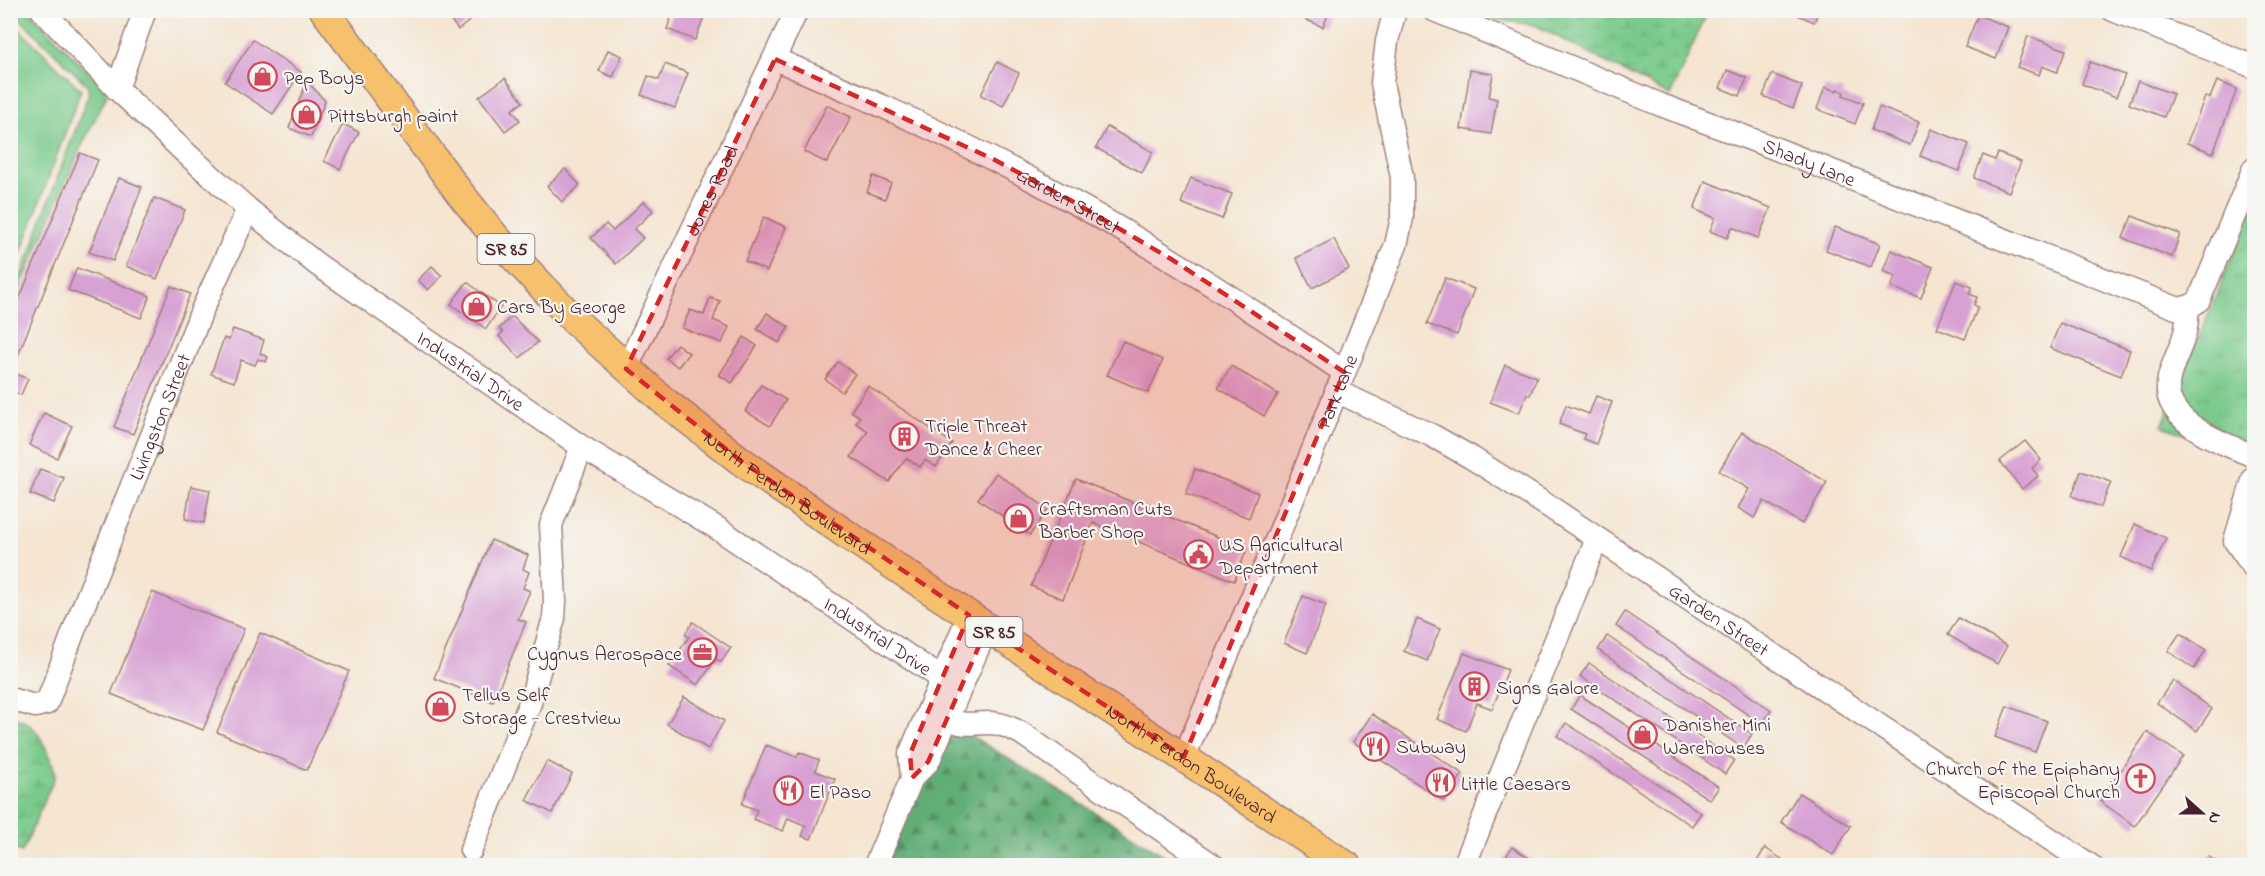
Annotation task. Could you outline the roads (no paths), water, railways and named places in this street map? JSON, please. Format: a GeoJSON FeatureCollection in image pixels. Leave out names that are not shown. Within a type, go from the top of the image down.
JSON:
{"type":"FeatureCollection","features":[{"type":"Feature","properties":{"kind":"main road","name":"North Ferdon Boulevard"},"geometry":{"type":"LineString","coordinates":[[324,10],[459,192],[497,239],[576,322],[626,369],[741,461],[1347,866]]}},
{"type":"Feature","properties":{"kind":"street","name":"Industrial Drive"},"geometry":{"type":"LineString","coordinates":[[42,10],[117,89],[248,208],[318,265],[582,447],[717,528],[941,678]]}},
{"type":"Feature","properties":{"kind":"street"},"geometry":{"type":"LineString","coordinates":[[117,89],[145,10]]}},
{"type":"Feature","properties":{"kind":"street","name":"Jones Road"},"geometry":{"type":"LineString","coordinates":[[626,369],[797,10]]}},
{"type":"Feature","properties":{"kind":"street","name":"Park Lane"},"geometry":{"type":"LineString","coordinates":[[1184,758],[1396,245],[1402,218],[1402,177],[1382,83],[1387,41],[1395,10]]}},
{"type":"Feature","properties":{"kind":"street","name":"Shady Lane"},"geometry":{"type":"LineString","coordinates":[[1434,10],[1661,105],[2144,296],[2176,308],[2187,307]]}},
{"type":"Feature","properties":{"kind":"street"},"geometry":{"type":"LineString","coordinates":[[2113,10],[2254,67]]}},
{"type":"Feature","properties":{"kind":"street","name":"Garden Street"},"geometry":{"type":"LineString","coordinates":[[775,59],[965,145],[1072,201],[1171,259],[1340,382],[1472,458],[1553,509],[2091,866]]}},
{"type":"Feature","properties":{"kind":"street"},"geometry":{"type":"LineString","coordinates":[[2254,168],[2199,300],[2187,307],[2187,330],[2168,380],[2170,399],[2181,417],[2201,433],[2254,456]]}},
{"type":"Feature","properties":{"kind":"street","name":"Livingston Street"},"geometry":{"type":"LineString","coordinates":[[10,699],[35,706],[47,703],[203,308],[248,208]]}},
{"type":"Feature","properties":{"kind":"street"},"geometry":{"type":"LineString","coordinates":[[471,850],[530,703],[554,618],[551,525],[582,447]]}},
{"type":"Feature","properties":{"kind":"street"},"geometry":{"type":"LineString","coordinates":[[2254,477],[2235,541],[2254,568]]}},
{"type":"Feature","properties":{"kind":"street"},"geometry":{"type":"LineString","coordinates":[[1464,866],[1597,539]]}},
{"type":"Feature","properties":{"kind":"street"},"geometry":{"type":"LineString","coordinates":[[912,778],[910,754],[941,678],[978,621]]}},
{"type":"Feature","properties":{"kind":"street"},"geometry":{"type":"LineString","coordinates":[[875,866],[912,778],[928,762],[946,718],[978,621]]}},
{"type":"Feature","properties":{"kind":"street"},"geometry":{"type":"LineString","coordinates":[[946,718],[968,726],[990,723],[1004,725],[1021,733],[1214,866]]}},
{"type":"Feature","properties":{"kind":"place","name":"Pep Boys"},"geometry":{"type":"Point","coordinates":[263,77]}},
{"type":"Feature","properties":{"kind":"place","name":"Pittsburgh paint"},"geometry":{"type":"Point","coordinates":[307,115]}},
{"type":"Feature","properties":{"kind":"place","name":"Cars By George"},"geometry":{"type":"Point","coordinates":[476,306]}},
{"type":"Feature","properties":{"kind":"place","name":"Triple Threat Dance & Cheer"},"geometry":{"type":"Point","coordinates":[904,437]}},
{"type":"Feature","properties":{"kind":"place","name":"Craftsman Cuts Barber Shop"},"geometry":{"type":"Point","coordinates":[1018,519]}},
{"type":"Feature","properties":{"kind":"place","name":"US Agricultural Department"},"geometry":{"type":"Point","coordinates":[1198,555]}},
{"type":"Feature","properties":{"kind":"place","name":"Cygnus Aerospace"},"geometry":{"type":"Point","coordinates":[703,653]}},
{"type":"Feature","properties":{"kind":"place","name":"Signs Galore"},"geometry":{"type":"Point","coordinates":[1475,687]}},
{"type":"Feature","properties":{"kind":"place","name":"Tellus Self Storage - Crestview"},"geometry":{"type":"Point","coordinates":[441,706]}},
{"type":"Feature","properties":{"kind":"place","name":"Danisher Mini Warehouses"},"geometry":{"type":"Point","coordinates":[1642,735]}},
{"type":"Feature","properties":{"kind":"place","name":"Subway"},"geometry":{"type":"Point","coordinates":[1375,746]}},
{"type":"Feature","properties":{"kind":"place","name":"Church of the Epiphany Episcopal Church"},"geometry":{"type":"Point","coordinates":[2141,779]}},
{"type":"Feature","properties":{"kind":"place","name":"Little Caesars"},"geometry":{"type":"Point","coordinates":[1440,783]}},
{"type":"Feature","properties":{"kind":"place","name":"El Paso"},"geometry":{"type":"Point","coordinates":[788,791]}}]}
